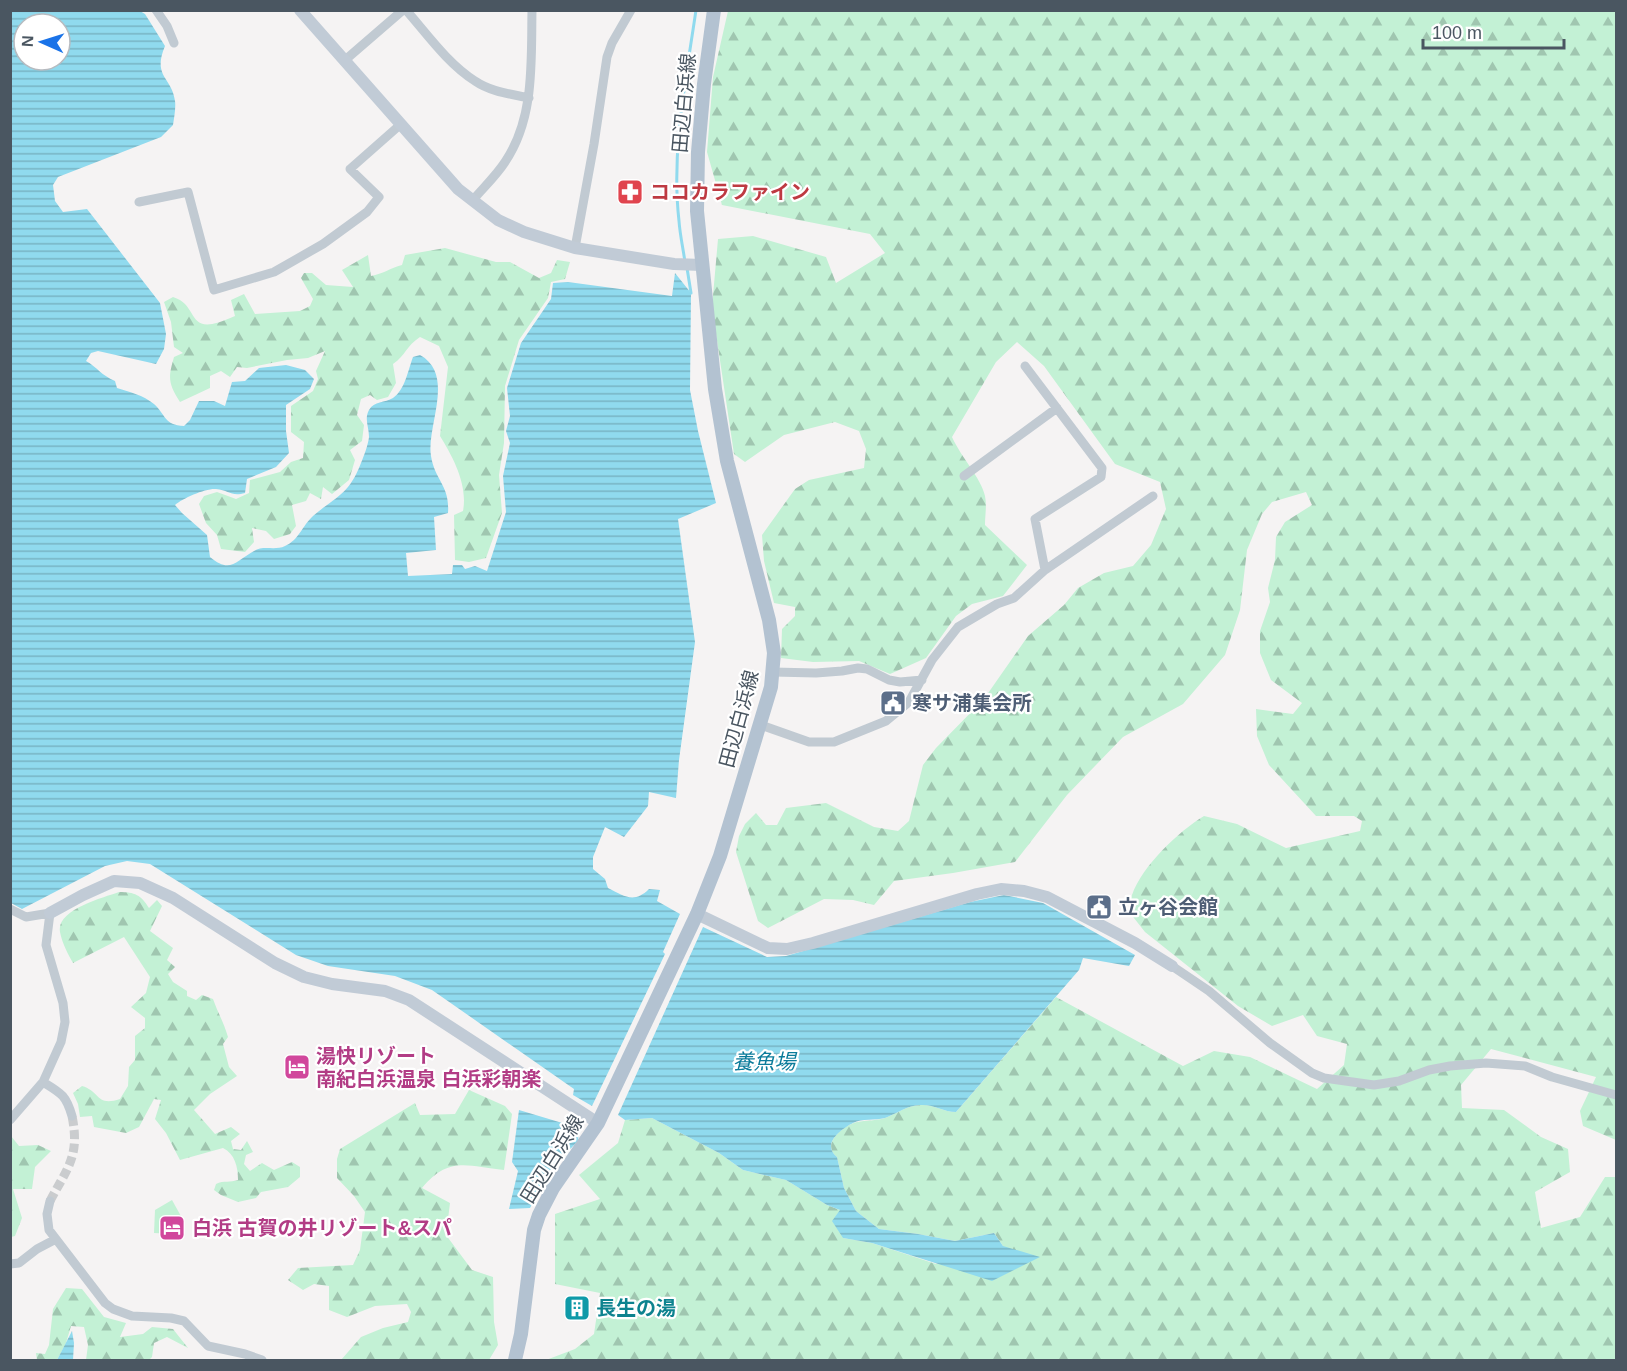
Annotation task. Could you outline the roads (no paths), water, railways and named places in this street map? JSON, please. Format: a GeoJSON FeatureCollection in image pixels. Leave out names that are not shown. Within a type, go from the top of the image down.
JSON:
{"type":"FeatureCollection","features":[{"type":"Feature","properties":{"kind":"main road","name":"田辺白浜線"},"geometry":{"type":"LineString","coordinates":[[515,1360],[521,1334],[534,1230],[538,1215],[553,1188],[598,1124],[697,914],[720,856],[760,725],[773,672],[774,653],[763,591],[726,461],[697,266],[698,152],[714,10]]}},
{"type":"Feature","properties":{"kind":"street"},"geometry":{"type":"LineString","coordinates":[[156,10],[167,26],[174,43]]}},
{"type":"Feature","properties":{"kind":"street"},"geometry":{"type":"LineString","coordinates":[[344,61],[404,10],[457,66],[476,82],[500,92],[529,98]]}},
{"type":"Feature","properties":{"kind":"street"},"geometry":{"type":"LineString","coordinates":[[472,201],[505,163],[522,132],[529,98],[532,10]]}},
{"type":"Feature","properties":{"kind":"street"},"geometry":{"type":"LineString","coordinates":[[575,248],[607,57],[612,43],[631,10]]}},
{"type":"Feature","properties":{"kind":"street"},"geometry":{"type":"LineString","coordinates":[[301,11],[458,189],[498,220],[524,232],[575,248],[697,266]]}},
{"type":"Feature","properties":{"kind":"street"},"geometry":{"type":"LineString","coordinates":[[139,202],[188,192],[214,290],[274,272],[323,244],[367,212],[379,197],[350,168],[401,124]]}},
{"type":"Feature","properties":{"kind":"street"},"geometry":{"type":"LineString","coordinates":[[1025,366],[1102,468],[1101,477],[1035,519],[1045,570]]}},
{"type":"Feature","properties":{"kind":"street"},"geometry":{"type":"LineString","coordinates":[[964,476],[1056,408]]}},
{"type":"Feature","properties":{"kind":"street"},"geometry":{"type":"LineString","coordinates":[[760,725],[809,742],[834,742],[886,721],[909,702],[932,660],[958,627],[997,604],[1014,598],[1045,570],[1153,496]]}},
{"type":"Feature","properties":{"kind":"street"},"geometry":{"type":"LineString","coordinates":[[773,672],[816,673],[858,668],[867,669],[889,680],[900,682],[922,680]]}},
{"type":"Feature","properties":{"kind":"street"},"geometry":{"type":"LineString","coordinates":[[10,909],[26,917],[50,912],[114,882],[140,883],[173,898],[275,963],[304,977],[332,984],[385,991],[409,999],[598,1124]]}},
{"type":"Feature","properties":{"kind":"street"},"geometry":{"type":"LineString","coordinates":[[697,914],[768,948],[787,949],[977,894],[1001,889],[1024,891],[1054,901],[1135,943],[1172,966],[1209,991],[1270,1043],[1324,1078],[1374,1085],[1399,1081],[1429,1070],[1486,1063],[1525,1066],[1552,1077],[1617,1095]]}},
{"type":"Feature","properties":{"kind":"street"},"geometry":{"type":"LineString","coordinates":[[10,1120],[43,1082],[61,1042],[65,1022],[63,1003],[46,945],[50,912]]}},
{"type":"Feature","properties":{"kind":"street"},"geometry":{"type":"LineString","coordinates":[[43,1082],[63,1093],[72,1116]]}},
{"type":"Feature","properties":{"kind":"street"},"geometry":{"type":"LineString","coordinates":[[50,1201],[46,1215],[50,1230],[105,1303],[113,1309],[132,1316],[184,1321],[208,1346],[262,1360]]}},
{"type":"Feature","properties":{"kind":"street"},"geometry":{"type":"LineString","coordinates":[[10,1264],[19,1263],[37,1249],[56,1239]]}},
{"type":"Feature","properties":{"kind":"water"},"geometry":{"type":"Polygon","coordinates":[[[11,10],[140,11],[145,14],[165,46],[161,64],[175,101],[173,125],[161,137],[58,177],[53,185],[55,201],[63,212],[87,209],[160,303],[166,334],[164,349],[156,364],[98,351],[91,353],[86,361],[115,381],[117,388],[145,398],[154,404],[169,422],[184,426],[190,420],[199,401],[214,401],[225,406],[232,382],[245,381],[259,368],[286,365],[305,370],[314,379],[310,389],[286,405],[289,453],[276,467],[247,479],[245,493],[233,494],[220,490],[206,490],[183,499],[175,505],[207,535],[210,557],[223,565],[233,564],[261,548],[281,547],[290,543],[313,516],[346,489],[356,474],[367,447],[369,410],[374,405],[390,400],[397,394],[403,385],[413,357],[420,355],[431,364],[436,375],[438,388],[431,456],[445,489],[448,513],[434,517],[436,550],[406,553],[408,576],[452,574],[453,565],[462,565],[465,569],[475,566],[487,571],[506,512],[503,476],[510,443],[506,431],[510,416],[507,388],[521,343],[551,299],[553,283],[568,282],[672,296],[675,273],[691,293],[690,390],[716,503],[678,519],[695,642],[676,798],[649,792],[648,806],[624,837],[605,827],[593,857],[593,869],[605,879],[608,888],[624,896],[639,896],[649,889],[660,890],[657,901],[680,914],[663,952],[665,954],[592,1106],[573,1095],[574,1089],[432,990],[395,976],[328,966],[296,955],[150,864],[127,861],[105,866],[22,909],[11,903],[11,10]]]}},
{"type":"Feature","properties":{"kind":"water","name":"養魚場"},"geometry":{"type":"Polygon","coordinates":[[[1004,895],[1043,903],[1135,955],[1129,966],[1083,958],[1079,970],[956,1112],[916,1105],[885,1118],[857,1121],[834,1137],[831,1147],[837,1157],[844,1188],[856,1211],[879,1229],[955,1241],[994,1233],[1003,1246],[1040,1257],[992,1281],[872,1243],[843,1238],[832,1221],[840,1210],[827,1205],[786,1180],[743,1170],[719,1153],[652,1118],[625,1120],[618,1115],[703,927],[767,957],[786,956],[970,902],[1004,895]]]}},
{"type":"Feature","properties":{"kind":"water"},"geometry":{"type":"Polygon","coordinates":[[[519,1110],[579,1128],[578,1141],[551,1169],[530,1208],[509,1209],[518,1171],[512,1162],[519,1110]]]}},
{"type":"Feature","properties":{"kind":"water"},"geometry":{"type":"Polygon","coordinates":[[[72,1331],[73,1360],[57,1360],[72,1331]]]}},
{"type":"Feature","properties":{"kind":"waterway"},"geometry":{"type":"LineString","coordinates":[[685,262],[677,195],[678,142],[696,10]]}},
{"type":"Feature","properties":{"kind":"waterway"},"geometry":{"type":"LineString","coordinates":[[687,268],[691,293]]}},
{"type":"Feature","properties":{"kind":"tunnel"},"geometry":{"type":"LineString","coordinates":[[50,1201],[71,1161],[74,1141],[72,1116]]}},
{"type":"Feature","properties":{"kind":"place","name":"ココカラファイン"},"geometry":{"type":"Point","coordinates":[630,192]}},
{"type":"Feature","properties":{"kind":"place","name":"寒サ浦集会所"},"geometry":{"type":"Point","coordinates":[893,703]}},
{"type":"Feature","properties":{"kind":"place","name":"立ヶ谷会館"},"geometry":{"type":"Point","coordinates":[1099,907]}},
{"type":"Feature","properties":{"kind":"place","name":"湯快リゾート 南紀白浜温泉 白浜彩朝楽"},"geometry":{"type":"Point","coordinates":[297,1067]}},
{"type":"Feature","properties":{"kind":"place","name":"白浜 古賀の井リゾート&スパ"},"geometry":{"type":"Point","coordinates":[172,1228]}},
{"type":"Feature","properties":{"kind":"place","name":"長生の湯"},"geometry":{"type":"Point","coordinates":[577,1308]}}]}
